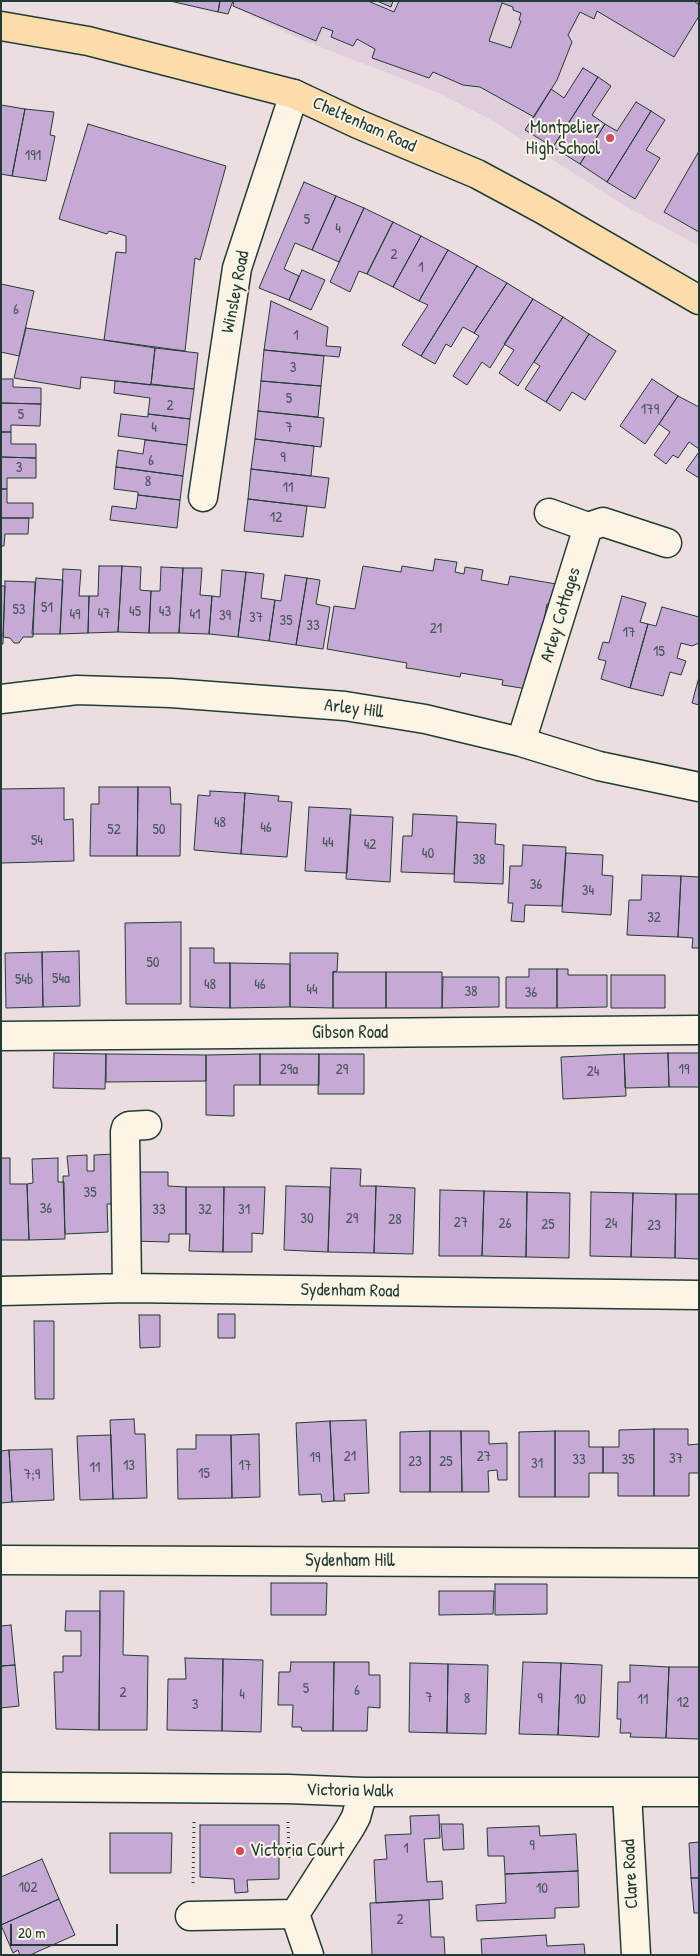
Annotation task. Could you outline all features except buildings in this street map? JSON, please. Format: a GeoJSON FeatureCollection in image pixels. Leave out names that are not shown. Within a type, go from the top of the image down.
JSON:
{"type":"FeatureCollection","features":[{"type":"Feature","properties":{"kind":"main road","name":"Cheltenham Road"},"geometry":{"type":"LineString","coordinates":[[1,26],[88,41],[294,94],[358,124],[477,174],[542,209],[699,300]]}},
{"type":"Feature","properties":{"kind":"street","name":"Winsley Road"},"geometry":{"type":"LineString","coordinates":[[202,497],[237,268],[294,94]]}},
{"type":"Feature","properties":{"kind":"street"},"geometry":{"type":"LineString","coordinates":[[549,513],[588,527],[603,522],[667,543]]}},
{"type":"Feature","properties":{"kind":"street","name":"Arley Cottages"},"geometry":{"type":"LineString","coordinates":[[521,742],[588,527]]}},
{"type":"Feature","properties":{"kind":"street","name":"Arley Hill"},"geometry":{"type":"LineString","coordinates":[[1,699],[76,690],[170,693],[345,706],[425,719],[521,742],[599,766],[699,787]]}},
{"type":"Feature","properties":{"kind":"street","name":"Gibson Road"},"geometry":{"type":"LineString","coordinates":[[1,1036],[699,1030]]}},
{"type":"Feature","properties":{"kind":"street"},"geometry":{"type":"LineString","coordinates":[[127,1288],[125,1132],[129,1126],[147,1125]]}},
{"type":"Feature","properties":{"kind":"street","name":"Sydenham Road"},"geometry":{"type":"LineString","coordinates":[[1,1291],[127,1288],[699,1295]]}},
{"type":"Feature","properties":{"kind":"street","name":"Sydenham Hill"},"geometry":{"type":"LineString","coordinates":[[1,1560],[699,1563]]}},
{"type":"Feature","properties":{"kind":"street","name":"Victoria Walk"},"geometry":{"type":"LineString","coordinates":[[1,1788],[288,1789],[363,1792],[699,1792]]}},
{"type":"Feature","properties":{"kind":"street"},"geometry":{"type":"LineString","coordinates":[[284,1914],[350,1828],[356,1817],[363,1792]]}},
{"type":"Feature","properties":{"kind":"street","name":"Clare Road"},"geometry":{"type":"LineString","coordinates":[[627,1793],[636,1955]]}},
{"type":"Feature","properties":{"kind":"street"},"geometry":{"type":"LineString","coordinates":[[190,1916],[284,1914]]}},
{"type":"Feature","properties":{"kind":"street"},"geometry":{"type":"LineString","coordinates":[[284,1914],[309,1955]]}},
{"type":"Feature","properties":{"kind":"path"},"geometry":{"type":"LineString","coordinates":[[288,1789],[289,1863]]}},
{"type":"Feature","properties":{"kind":"path"},"geometry":{"type":"LineString","coordinates":[[193,1886],[194,1843]]}},
{"type":"Feature","properties":{"kind":"shaded area","name":"Montpelier High School"},"geometry":{"type":"Polygon","coordinates":[[[235,1],[699,1],[699,246],[623,205],[493,121],[439,93],[297,38],[233,6],[235,1]]]}},
{"type":"Feature","properties":{"kind":"place","name":"Montpelier High School"},"geometry":{"type":"Point","coordinates":[610,138]}},
{"type":"Feature","properties":{"kind":"place","name":"Victoria Court"},"geometry":{"type":"Point","coordinates":[240,1851]}}]}
